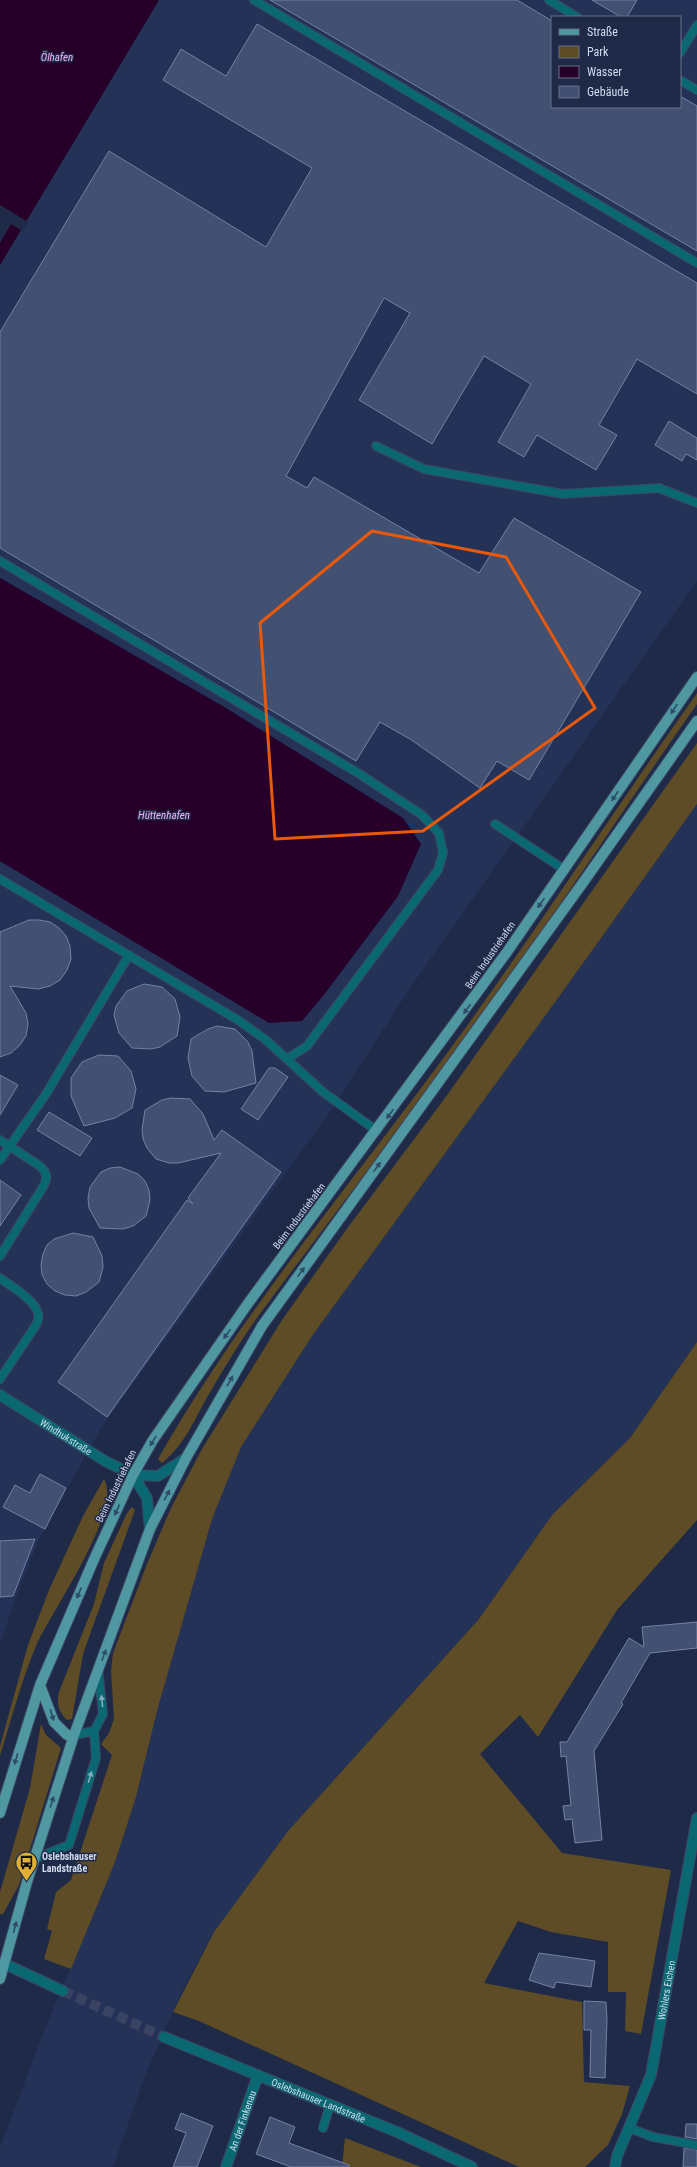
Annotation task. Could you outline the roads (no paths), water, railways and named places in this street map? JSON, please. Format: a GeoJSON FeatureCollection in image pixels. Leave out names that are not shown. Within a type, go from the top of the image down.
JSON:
{"type":"FeatureCollection","features":[{"type":"Feature","properties":{"kind":"main road","name":"Beim Industriehafen"},"geometry":{"type":"LineString","coordinates":[[0,1813],[40,1684],[95,1557],[133,1475],[153,1440],[198,1373],[461,1017],[565,870],[697,677]]}},
{"type":"Feature","properties":{"kind":"main road"},"geometry":{"type":"LineString","coordinates":[[0,1978],[34,1859],[74,1735],[150,1530],[186,1458],[262,1326],[578,890],[697,721]]}},
{"type":"Feature","properties":{"kind":"main road"},"geometry":{"type":"LineString","coordinates":[[40,1684],[54,1722],[67,1735],[74,1735]]}},
{"type":"Feature","properties":{"kind":"street","name":"Windhukstraße"},"geometry":{"type":"LineString","coordinates":[[0,1395],[105,1461],[133,1475],[158,1476],[186,1458]]}},
{"type":"Feature","properties":{"kind":"street"},"geometry":{"type":"LineString","coordinates":[[133,1475],[147,1498],[150,1530]]}},
{"type":"Feature","properties":{"kind":"street","name":"Wohlers Eichen"},"geometry":{"type":"LineString","coordinates":[[614,2167],[617,2156],[642,2100],[652,2068],[693,1865],[697,1818]]}},
{"type":"Feature","properties":{"kind":"street"},"geometry":{"type":"LineString","coordinates":[[5,1964],[63,1991]]}},
{"type":"Feature","properties":{"kind":"street","name":"Oslebshauser Landstraße"},"geometry":{"type":"LineString","coordinates":[[164,2037],[397,2132],[472,2167]]}},
{"type":"Feature","properties":{"kind":"street","name":"An der Finkenau"},"geometry":{"type":"LineString","coordinates":[[226,2167],[258,2075]]}},
{"type":"Feature","properties":{"kind":"street","name":"Wohlers Eichen"},"geometry":{"type":"LineString","coordinates":[[608,2167],[617,2156]]}},
{"type":"Feature","properties":{"kind":"lane"},"geometry":{"type":"LineString","coordinates":[[254,0],[697,262]]}},
{"type":"Feature","properties":{"kind":"lane"},"geometry":{"type":"LineString","coordinates":[[549,0],[575,16]]}},
{"type":"Feature","properties":{"kind":"lane"},"geometry":{"type":"LineString","coordinates":[[681,51],[697,25]]}},
{"type":"Feature","properties":{"kind":"lane"},"geometry":{"type":"LineString","coordinates":[[681,81],[697,90]]}},
{"type":"Feature","properties":{"kind":"lane"},"geometry":{"type":"LineString","coordinates":[[376,446],[424,469],[563,494],[660,488],[697,503]]}},
{"type":"Feature","properties":{"kind":"lane"},"geometry":{"type":"LineString","coordinates":[[0,561],[358,773],[422,815],[439,833],[443,853],[438,870],[307,1046],[287,1059]]}},
{"type":"Feature","properties":{"kind":"lane"},"geometry":{"type":"LineString","coordinates":[[495,824],[565,870]]}},
{"type":"Feature","properties":{"kind":"lane"},"geometry":{"type":"LineString","coordinates":[[0,879],[238,1020],[287,1059],[323,1092],[378,1131]]}},
{"type":"Feature","properties":{"kind":"lane"},"geometry":{"type":"LineString","coordinates":[[0,1160],[46,1094],[129,955]]}},
{"type":"Feature","properties":{"kind":"lane"},"geometry":{"type":"LineString","coordinates":[[0,1140],[44,1169],[47,1178],[43,1187],[0,1256]]}},
{"type":"Feature","properties":{"kind":"lane"},"geometry":{"type":"LineString","coordinates":[[0,1278],[37,1307],[40,1316],[36,1325],[0,1378]]}},
{"type":"Feature","properties":{"kind":"lane"},"geometry":{"type":"LineString","coordinates":[[34,1859],[69,1845],[96,1758],[94,1731],[103,1714],[98,1669]]}},
{"type":"Feature","properties":{"kind":"lane"},"geometry":{"type":"LineString","coordinates":[[74,1735],[94,1731]]}},
{"type":"Feature","properties":{"kind":"lane"},"geometry":{"type":"LineString","coordinates":[[323,2128],[330,2105]]}},
{"type":"Feature","properties":{"kind":"lane"},"geometry":{"type":"LineString","coordinates":[[629,2128],[653,2136],[697,2145]]}},
{"type":"Feature","properties":{"kind":"water","name":"Ölhafen"},"geometry":{"type":"Polygon","coordinates":[[[0,0],[159,0],[0,265],[0,0]]]}},
{"type":"Feature","properties":{"kind":"water","name":"Hüttenhafen"},"geometry":{"type":"Polygon","coordinates":[[[0,578],[226,708],[403,818],[421,844],[398,896],[323,996],[302,1021],[269,1023],[0,861],[0,578]]]}},
{"type":"Feature","properties":{"kind":"tunnel"},"geometry":{"type":"LineString","coordinates":[[63,1991],[164,2037]]}},
{"type":"Feature","properties":{"kind":"place","name":"Oslebshauser Landstraße"},"geometry":{"type":"Point","coordinates":[27,1882]}}]}
